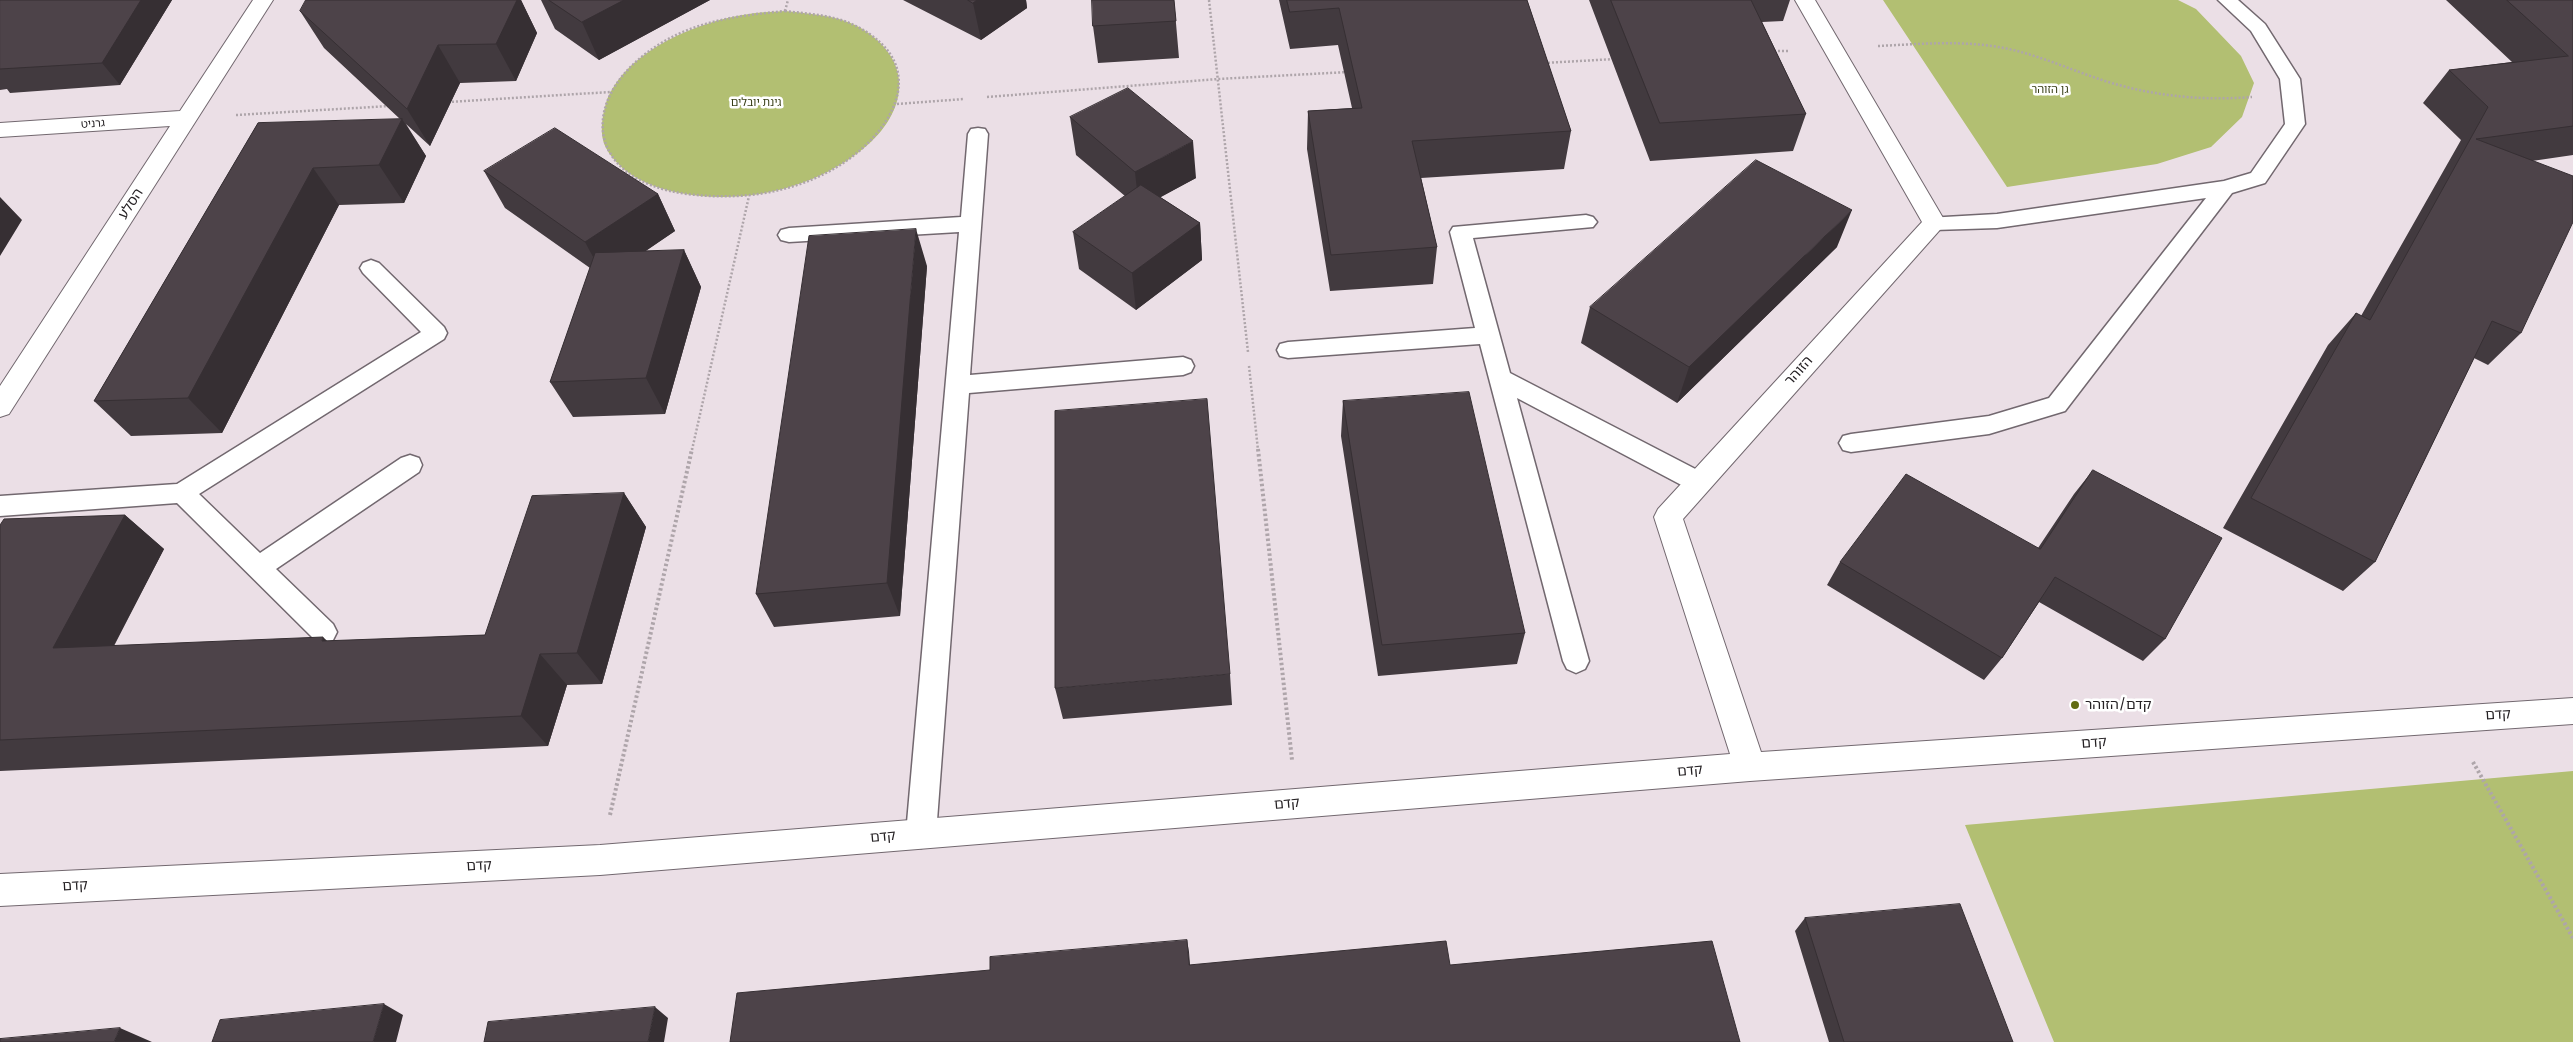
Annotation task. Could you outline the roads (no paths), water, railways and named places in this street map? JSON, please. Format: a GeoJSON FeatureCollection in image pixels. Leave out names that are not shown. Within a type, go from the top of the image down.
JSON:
{"type":"FeatureCollection","features":[{"type":"Feature","properties":{"kind":"street","name":"הסלע"},"geometry":{"type":"LineString","coordinates":[[0,407],[263,0]]}},
{"type":"Feature","properties":{"kind":"street"},"geometry":{"type":"LineString","coordinates":[[1805,0],[1934,223]]}},
{"type":"Feature","properties":{"kind":"street","name":"גרניט"},"geometry":{"type":"LineString","coordinates":[[0,130],[186,118]]}},
{"type":"Feature","properties":{"kind":"street","name":"הזוהר"},"geometry":{"type":"LineString","coordinates":[[1750,767],[1668,517],[1934,223]]}},
{"type":"Feature","properties":{"kind":"street","name":"קדם"},"geometry":{"type":"LineString","coordinates":[[0,890],[600,860],[1750,767],[2448,718],[2573,711]]}},
{"type":"Feature","properties":{"kind":"lane"},"geometry":{"type":"LineString","coordinates":[[1934,223],[1997,221],[2225,188],[2258,178],[2295,124],[2290,79],[2258,28],[2227,0]]}},
{"type":"Feature","properties":{"kind":"lane"},"geometry":{"type":"LineString","coordinates":[[921,834],[978,134]]}},
{"type":"Feature","properties":{"kind":"lane"},"geometry":{"type":"LineString","coordinates":[[1851,444],[1989,425],[2057,406],[2225,188]]}},
{"type":"Feature","properties":{"kind":"lane"},"geometry":{"type":"LineString","coordinates":[[1576,661],[1461,232],[1586,222]]}},
{"type":"Feature","properties":{"kind":"lane"},"geometry":{"type":"LineString","coordinates":[[789,235],[971,224]]}},
{"type":"Feature","properties":{"kind":"lane"},"geometry":{"type":"LineString","coordinates":[[0,506],[182,494],[436,333],[370,268]]}},
{"type":"Feature","properties":{"kind":"lane"},"geometry":{"type":"LineString","coordinates":[[1288,350],[1489,335]]}},
{"type":"Feature","properties":{"kind":"lane"},"geometry":{"type":"LineString","coordinates":[[958,385],[1183,366]]}},
{"type":"Feature","properties":{"kind":"lane"},"geometry":{"type":"LineString","coordinates":[[1500,378],[1698,482]]}},
{"type":"Feature","properties":{"kind":"lane"},"geometry":{"type":"LineString","coordinates":[[259,568],[410,465]]}},
{"type":"Feature","properties":{"kind":"lane"},"geometry":{"type":"LineString","coordinates":[[182,494],[324,632]]}},
{"type":"Feature","properties":{"kind":"place","name":"קדם/הזוהר"},"geometry":{"type":"Point","coordinates":[2075,705]}},
{"type":"Feature","properties":{"kind":"park label","name":"גן הזוהר"},"geometry":{"type":"Point","coordinates":[2050,90]}},
{"type":"Feature","properties":{"kind":"park label","name":"גינת יובלים"},"geometry":{"type":"Point","coordinates":[756,103]}}]}
